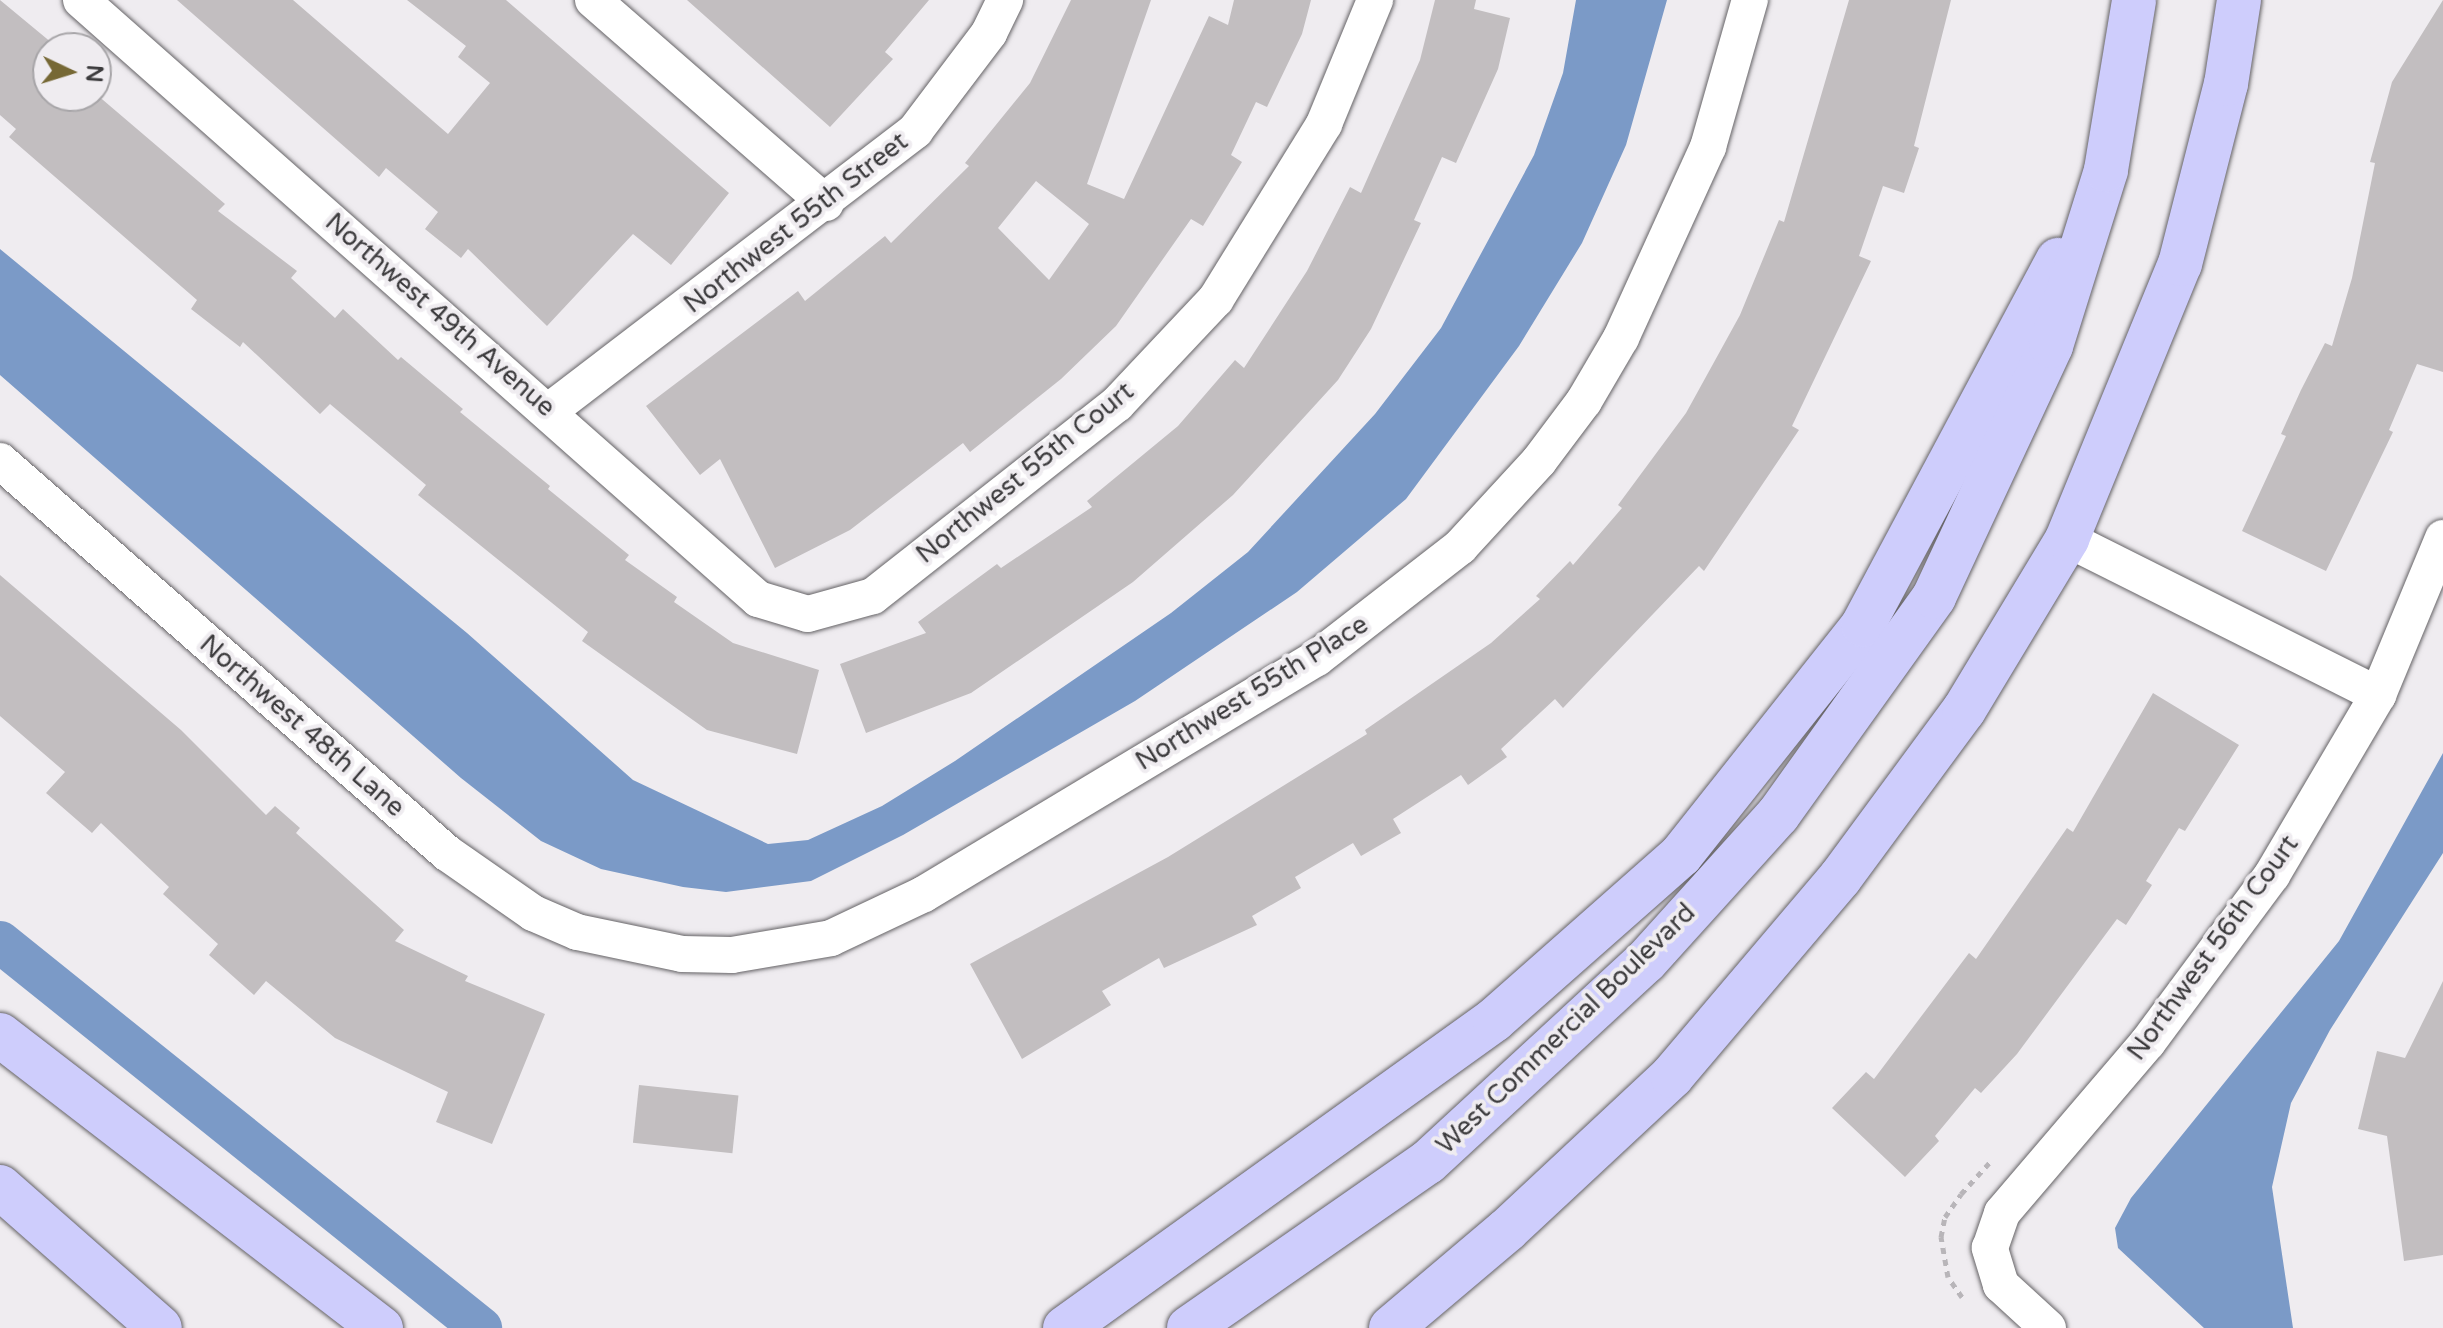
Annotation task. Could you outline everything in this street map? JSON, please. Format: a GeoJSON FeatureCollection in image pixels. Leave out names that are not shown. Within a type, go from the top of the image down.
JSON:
{"type":"FeatureCollection","features":[{"type":"Feature","properties":{"kind":"highway","name":"West Commercial Boulevard"},"geometry":{"type":"LineString","coordinates":[[1189,1328],[1428,1162],[1646,961],[1778,815],[1934,597],[2051,346],[2106,170],[2134,0]]}},
{"type":"Feature","properties":{"kind":"highway"},"geometry":{"type":"LineString","coordinates":[[1391,1328],[1507,1230],[1682,1064],[1840,878],[1964,710],[2067,539],[2180,264],[2226,84],[2239,0]]}},
{"type":"Feature","properties":{"kind":"highway"},"geometry":{"type":"LineString","coordinates":[[1065,1328],[1494,1020],[1681,855],[1863,625],[2106,170]]}},
{"type":"Feature","properties":{"kind":"highway"},"geometry":{"type":"LineString","coordinates":[[0,1035],[381,1328]]}},
{"type":"Feature","properties":{"kind":"highway"},"geometry":{"type":"LineString","coordinates":[[0,1187],[160,1328]]}},
{"type":"Feature","properties":{"kind":"street","name":"Northwest 49th Avenue"},"geometry":{"type":"LineString","coordinates":[[81,0],[758,599],[808,614]]}},
{"type":"Feature","properties":{"kind":"street"},"geometry":{"type":"LineString","coordinates":[[593,0],[826,203]]}},
{"type":"Feature","properties":{"kind":"street","name":"Northwest 55th Street"},"geometry":{"type":"LineString","coordinates":[[549,411],[826,203],[915,131],[989,33],[1005,0]]}},
{"type":"Feature","properties":{"kind":"street","name":"Northwest 55th Court"},"geometry":{"type":"LineString","coordinates":[[808,614],[873,596],[1117,404],[1216,299],[1324,124],[1375,0]]}},
{"type":"Feature","properties":{"kind":"street","name":"Northwest 55th Place"},"geometry":{"type":"LineString","coordinates":[[631,946],[732,955],[831,938],[880,917],[1317,658],[1414,587],[1460,547],[1539,461],[1584,401],[1621,338],[1708,147],[1750,0]]}},
{"type":"Feature","properties":{"kind":"street","name":"Northwest 48th Lane"},"geometry":{"type":"LineString","coordinates":[[0,461],[491,887],[577,932],[631,946]]}},
{"type":"Feature","properties":{"kind":"street","name":"Northwest 56th Court"},"geometry":{"type":"LineString","coordinates":[[2048,1328],[2001,1285],[1990,1248],[2002,1213],[2148,1042],[2272,875],[2378,695],[2443,538]]}},
{"type":"Feature","properties":{"kind":"street"},"geometry":{"type":"LineString","coordinates":[[2067,539],[2378,695]]}},
{"type":"Feature","properties":{"kind":"water"},"geometry":{"type":"Polygon","coordinates":[[[1576,0],[1667,0],[1626,145],[1582,243],[1519,346],[1406,499],[1297,592],[1135,701],[903,835],[811,881],[726,892],[683,887],[601,869],[541,841],[461,778],[0,375],[0,249],[467,633],[633,780],[768,844],[808,840],[882,806],[955,761],[1171,613],[1248,552],[1375,414],[1441,328],[1534,155],[1563,73],[1576,0]]]}},
{"type":"Feature","properties":{"kind":"water"},"geometry":{"type":"Polygon","coordinates":[[[2443,753],[2443,853],[2330,1030],[2291,1103],[2272,1187],[2293,1328],[2204,1328],[2118,1248],[2115,1228],[2131,1198],[2339,941],[2443,753]]]}},
{"type":"Feature","properties":{"kind":"building"},"geometry":{"type":"Polygon","coordinates":[[[0,0],[39,32],[32,32],[32,112],[112,112],[112,108],[225,204],[218,211],[297,271],[291,278],[335,318],[343,309],[398,360],[401,357],[463,409],[460,412],[550,486],[548,489],[629,555],[625,560],[677,597],[674,602],[733,643],[819,670],[797,754],[707,730],[582,641],[588,632],[418,495],[426,485],[330,404],[320,414],[243,342],[240,347],[191,309],[197,300],[9,137],[16,129],[0,115],[0,0]]]}},
{"type":"Feature","properties":{"kind":"building"},"geometry":{"type":"Polygon","coordinates":[[[177,0],[293,0],[448,134],[490,83],[458,57],[466,46],[407,0],[506,0],[729,193],[671,265],[633,234],[547,326],[468,249],[461,258],[425,229],[438,212],[386,168],[379,177],[177,0]]]}},
{"type":"Feature","properties":{"kind":"building"},"geometry":{"type":"Polygon","coordinates":[[[687,0],[929,0],[885,52],[893,59],[830,127],[687,0]]]}},
{"type":"Feature","properties":{"kind":"building"},"geometry":{"type":"Polygon","coordinates":[[[1071,0],[1151,0],[1087,184],[1124,199],[1209,16],[1228,25],[1234,0],[1311,0],[1302,34],[1267,107],[1256,102],[1231,155],[1242,162],[1203,226],[1191,219],[1116,326],[1061,379],[970,452],[963,443],[850,530],[775,568],[720,459],[700,475],[646,406],[798,291],[805,301],[885,236],[891,243],[969,166],[965,163],[1030,83],[1071,0]],[[1036,181],[998,228],[1049,280],[1089,224],[1036,181]]]}},
{"type":"Feature","properties":{"kind":"building"},"geometry":{"type":"Polygon","coordinates":[[[1435,0],[1476,0],[1474,9],[1510,18],[1498,69],[1456,163],[1442,157],[1414,220],[1421,223],[1371,329],[1338,380],[1233,495],[1133,582],[971,693],[866,733],[840,664],[926,633],[918,622],[997,564],[1001,568],[1092,507],[1087,501],[1178,426],[1235,360],[1244,368],[1307,271],[1350,187],[1361,193],[1420,60],[1435,0]]]}},
{"type":"Feature","properties":{"kind":"building"},"geometry":{"type":"Polygon","coordinates":[[[1849,0],[1951,0],[1914,146],[1919,148],[1904,193],[1883,186],[1859,256],[1871,261],[1792,426],[1799,430],[1704,571],[1699,566],[1563,708],[1555,699],[1501,749],[1507,757],[1468,785],[1461,775],[1393,819],[1401,833],[1361,856],[1353,843],[1295,877],[1301,888],[1252,916],[1257,925],[1164,968],[1159,958],[1102,991],[1111,1005],[1022,1059],[970,964],[1168,857],[1367,734],[1365,730],[1491,643],[1540,599],[1536,596],[1570,561],[1573,565],[1622,508],[1618,505],[1686,413],[1740,315],[1779,220],[1784,222],[1849,0]]]}},
{"type":"Feature","properties":{"kind":"building"},"geometry":{"type":"Polygon","coordinates":[[[2443,0],[2443,372],[2417,364],[2389,430],[2393,432],[2326,571],[2242,531],[2286,436],[2281,434],[2301,390],[2325,343],[2332,346],[2352,278],[2375,163],[2370,162],[2392,82],[2443,0]]]}},
{"type":"Feature","properties":{"kind":"building"},"geometry":{"type":"Polygon","coordinates":[[[0,575],[181,730],[266,815],[275,806],[300,828],[296,833],[404,930],[395,941],[468,976],[465,981],[545,1014],[492,1144],[436,1122],[448,1092],[335,1038],[266,981],[254,995],[209,955],[218,944],[163,894],[169,887],[101,823],[92,833],[46,793],[65,772],[0,716],[0,575]]]}},
{"type":"Feature","properties":{"kind":"building"},"geometry":{"type":"Polygon","coordinates":[[[2153,693],[2239,745],[2185,831],[2179,828],[2146,881],[2152,885],[2126,925],[2117,919],[2017,1054],[1981,1093],[1975,1088],[1935,1136],[1939,1141],[1905,1177],[1832,1108],[1866,1072],[1874,1079],[1969,953],[1976,959],[2067,828],[2073,832],[2153,693]]]}},
{"type":"Feature","properties":{"kind":"building"},"geometry":{"type":"Polygon","coordinates":[[[2443,981],[2443,1255],[2404,1261],[2387,1136],[2358,1129],[2377,1051],[2405,1058],[2443,981]]]}},
{"type":"Feature","properties":{"kind":"building"},"geometry":{"type":"Polygon","coordinates":[[[639,1085],[738,1095],[732,1153],[633,1143],[639,1085]]]}},
{"type":"Feature","properties":{"kind":"waterway"},"geometry":{"type":"LineString","coordinates":[[0,942],[481,1328]]}}]}
